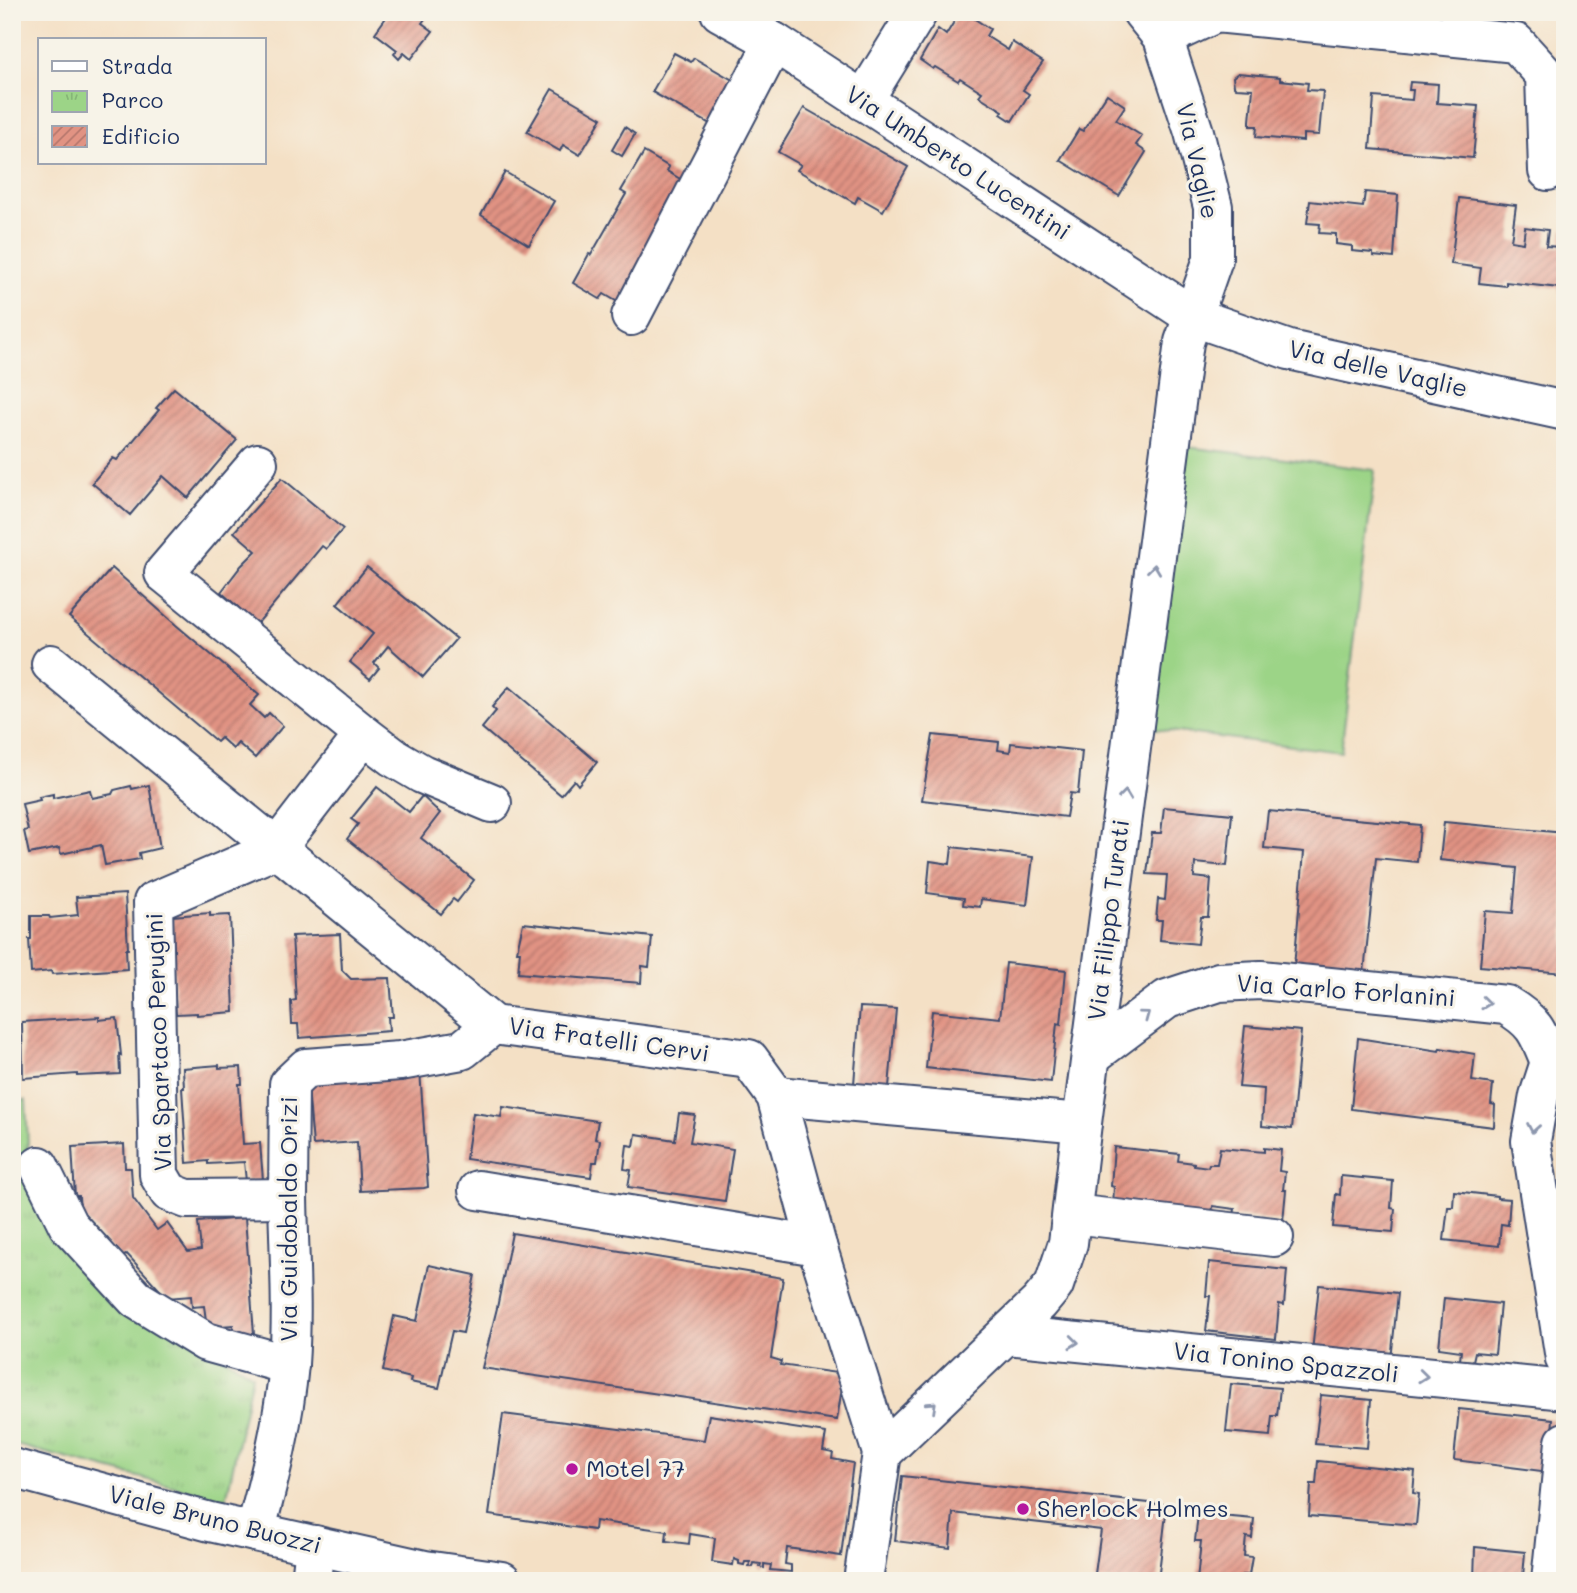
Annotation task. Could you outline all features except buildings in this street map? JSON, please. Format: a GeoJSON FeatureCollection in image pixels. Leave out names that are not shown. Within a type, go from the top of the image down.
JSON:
{"type":"FeatureCollection","features":[{"type":"Feature","properties":{"kind":"street","name":"Via Umberto Lucentini"},"geometry":{"type":"LineString","coordinates":[[720,12],[774,43],[1194,317]]}},
{"type":"Feature","properties":{"kind":"street"},"geometry":{"type":"LineString","coordinates":[[863,101],[918,12]]}},
{"type":"Feature","properties":{"kind":"street"},"geometry":{"type":"LineString","coordinates":[[1152,25],[1216,13],[1516,43],[1545,75],[1548,171]]}},
{"type":"Feature","properties":{"kind":"street","name":"Via Vaglie"},"geometry":{"type":"LineString","coordinates":[[1152,25],[1194,132],[1213,207],[1213,259],[1194,317]]}},
{"type":"Feature","properties":{"kind":"street"},"geometry":{"type":"LineString","coordinates":[[631,316],[774,43]]}},
{"type":"Feature","properties":{"kind":"street","name":"Via delle Vaglie"},"geometry":{"type":"LineString","coordinates":[[1194,317],[1289,350],[1565,411]]}},
{"type":"Feature","properties":{"kind":"street","name":"Via Filippo Turati"},"geometry":{"type":"LineString","coordinates":[[882,1453],[1039,1303],[1054,1285],[1068,1243],[1184,342],[1194,317]]}},
{"type":"Feature","properties":{"kind":"street"},"geometry":{"type":"LineString","coordinates":[[258,463],[164,573],[393,757],[422,774],[492,803]]}},
{"type":"Feature","properties":{"kind":"street","name":"Via Fratelli Cervi"},"geometry":{"type":"LineString","coordinates":[[51,664],[493,1025],[749,1059],[776,1096],[817,1246],[882,1453],[863,1581]]}},
{"type":"Feature","properties":{"kind":"street"},"geometry":{"type":"LineString","coordinates":[[276,849],[364,735]]}},
{"type":"Feature","properties":{"kind":"street","name":"Via Spartaco Perugini"},"geometry":{"type":"LineString","coordinates":[[276,849],[153,902],[159,1175],[169,1192],[187,1199],[288,1198]]}},
{"type":"Feature","properties":{"kind":"street","name":"Via Carlo Forlanini"},"geometry":{"type":"LineString","coordinates":[[1091,1056],[1167,999],[1219,982],[1261,980],[1506,1005],[1522,1014],[1558,1054]]}},
{"type":"Feature","properties":{"kind":"street","name":"Via Guidobaldo Orizi"},"geometry":{"type":"LineString","coordinates":[[255,1532],[268,1484],[289,1365],[289,1084],[306,1068],[400,1061],[462,1050],[493,1025]]}},
{"type":"Feature","properties":{"kind":"street"},"geometry":{"type":"LineString","coordinates":[[1558,1054],[1539,1096],[1531,1141],[1565,1359]]}},
{"type":"Feature","properties":{"kind":"street"},"geometry":{"type":"LineString","coordinates":[[776,1096],[1082,1123]]}},
{"type":"Feature","properties":{"kind":"street"},"geometry":{"type":"LineString","coordinates":[[39,1166],[68,1225],[136,1299],[206,1342],[289,1365]]}},
{"type":"Feature","properties":{"kind":"street"},"geometry":{"type":"LineString","coordinates":[[478,1190],[817,1246]]}},
{"type":"Feature","properties":{"kind":"street"},"geometry":{"type":"LineString","coordinates":[[1072,1214],[1274,1237]]}},
{"type":"Feature","properties":{"kind":"street","name":"Via Tonino Spazzoli"},"geometry":{"type":"LineString","coordinates":[[1006,1335],[1565,1390]]}},
{"type":"Feature","properties":{"kind":"street"},"geometry":{"type":"LineString","coordinates":[[1551,1581],[1565,1442]]}},
{"type":"Feature","properties":{"kind":"street","name":"Viale Bruno Buozzi"},"geometry":{"type":"LineString","coordinates":[[12,1468],[255,1532],[313,1563],[425,1570],[502,1581]]}},
{"type":"Feature","properties":{"kind":"green space"},"geometry":{"type":"Polygon","coordinates":[[[1187,447],[1375,470],[1341,752],[1153,729],[1187,447]]]}},
{"type":"Feature","properties":{"kind":"green space"},"geometry":{"type":"Polygon","coordinates":[[[26,1100],[30,1193],[96,1275],[252,1375],[226,1500],[12,1444],[12,1101],[26,1100]]]}},
{"type":"Feature","properties":{"kind":"place","name":"Motel 77"},"geometry":{"type":"Point","coordinates":[572,1469]}},
{"type":"Feature","properties":{"kind":"place","name":"Sherlock Holmes"},"geometry":{"type":"Point","coordinates":[1023,1509]}}]}
